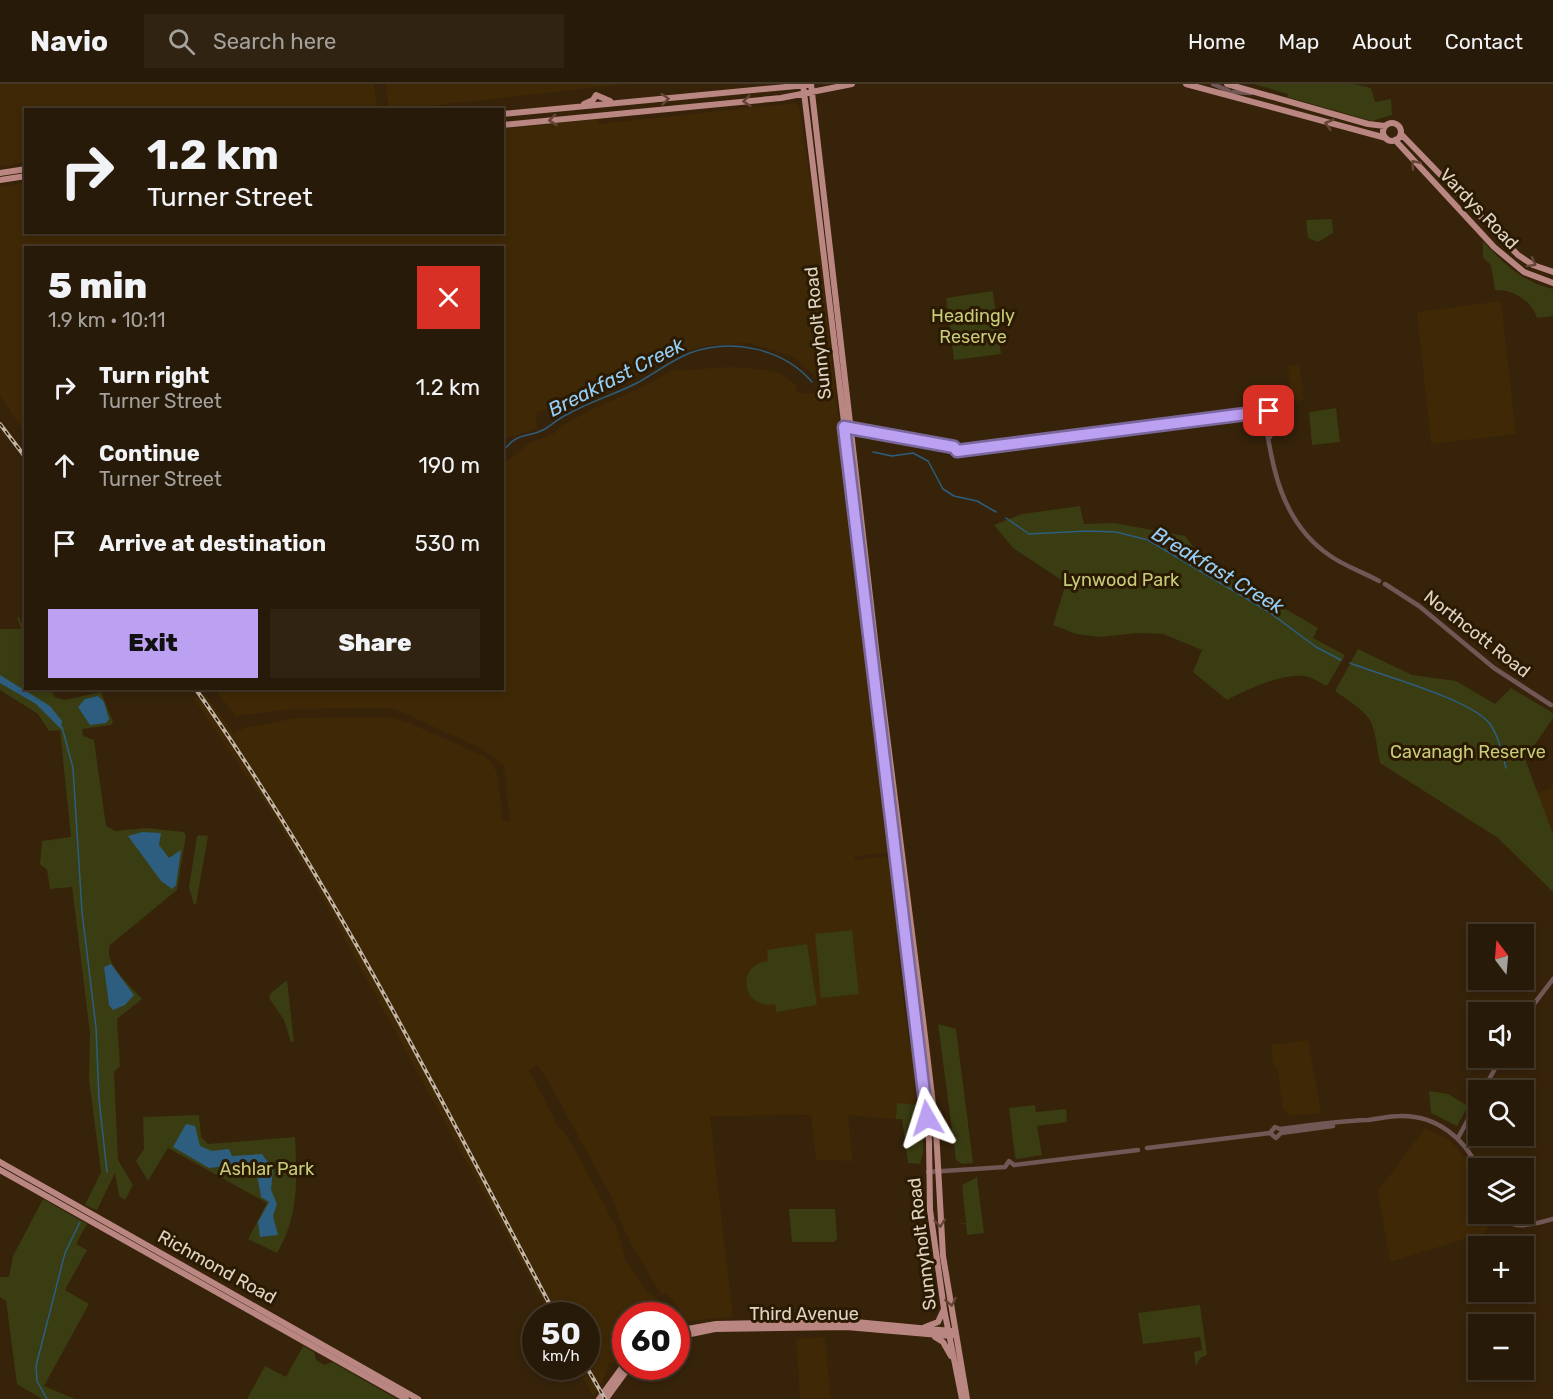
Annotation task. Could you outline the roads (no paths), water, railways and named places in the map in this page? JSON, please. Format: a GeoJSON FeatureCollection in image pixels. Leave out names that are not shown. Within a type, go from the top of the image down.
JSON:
{"type":"FeatureCollection","features":[{"type":"Feature","properties":{"kind":"main road"},"geometry":{"type":"LineString","coordinates":[[504,125],[808,93],[852,84]]}},
{"type":"Feature","properties":{"kind":"main road"},"geometry":{"type":"LineString","coordinates":[[1186,84],[1395,141],[1401,134],[1395,123],[1385,126],[1368,124],[1227,84]]}},
{"type":"Feature","properties":{"kind":"main road"},"geometry":{"type":"LineString","coordinates":[[504,114],[809,85]]}},
{"type":"Feature","properties":{"kind":"main road","name":"Sunnyholt Road"},"geometry":{"type":"LineString","coordinates":[[809,85],[808,93],[844,427],[922,1064],[929,1140],[930,1210],[944,1309],[962,1399]]}},
{"type":"Feature","properties":{"kind":"main road","name":"Sunnyholt Road"},"geometry":{"type":"LineString","coordinates":[[808,93],[852,428],[877,657],[915,943],[938,1172],[943,1256],[967,1399]]}},
{"type":"Feature","properties":{"kind":"main road"},"geometry":{"type":"LineString","coordinates":[[554,110],[589,103],[596,95],[606,101],[646,101]]}},
{"type":"Feature","properties":{"kind":"main road"},"geometry":{"type":"LineString","coordinates":[[1385,126],[1383,131],[1386,138]]}},
{"type":"Feature","properties":{"kind":"main road","name":"Vardys Road"},"geometry":{"type":"LineString","coordinates":[[1401,134],[1518,255],[1533,265],[1553,272]]}},
{"type":"Feature","properties":{"kind":"main road","name":"Vardys Road"},"geometry":{"type":"LineString","coordinates":[[1395,141],[1500,253],[1524,272],[1553,283]]}},
{"type":"Feature","properties":{"kind":"main road"},"geometry":{"type":"LineString","coordinates":[[0,173],[24,169]]}},
{"type":"Feature","properties":{"kind":"main road"},"geometry":{"type":"LineString","coordinates":[[0,180],[24,176]]}},
{"type":"Feature","properties":{"kind":"main road","name":"Richmond Road"},"geometry":{"type":"LineString","coordinates":[[0,1162],[418,1399]]}},
{"type":"Feature","properties":{"kind":"main road","name":"Richmond Road"},"geometry":{"type":"LineString","coordinates":[[0,1170],[405,1399]]}},
{"type":"Feature","properties":{"kind":"main road"},"geometry":{"type":"LineString","coordinates":[[918,1328],[937,1323],[944,1309]]}},
{"type":"Feature","properties":{"kind":"main road","name":"Third Avenue"},"geometry":{"type":"LineString","coordinates":[[690,1328],[708,1324],[853,1321],[949,1334]]}},
{"type":"Feature","properties":{"kind":"main road","name":"Third Avenue"},"geometry":{"type":"LineString","coordinates":[[690,1334],[733,1329],[854,1328],[931,1334],[957,1333]]}},
{"type":"Feature","properties":{"kind":"main road"},"geometry":{"type":"LineString","coordinates":[[931,1334],[945,1344],[958,1373]]}},
{"type":"Feature","properties":{"kind":"main road"},"geometry":{"type":"LineString","coordinates":[[599,1399],[613,1380]]}},
{"type":"Feature","properties":{"kind":"main road"},"geometry":{"type":"LineString","coordinates":[[606,1399],[620,1380]]}},
{"type":"Feature","properties":{"kind":"street"},"geometry":{"type":"LineString","coordinates":[[1213,84],[1227,90],[1229,96],[1235,92],[1263,94]]}},
{"type":"Feature","properties":{"kind":"street","name":"Northcott Road"},"geometry":{"type":"LineString","coordinates":[[852,428],[954,447],[959,444],[961,449],[1267,411],[1280,492],[1299,527],[1333,557],[1379,580],[1380,586],[1385,584],[1411,600],[1494,668],[1552,705]]}},
{"type":"Feature","properties":{"kind":"street"},"geometry":{"type":"LineString","coordinates":[[844,427],[852,428]]}},
{"type":"Feature","properties":{"kind":"street"},"geometry":{"type":"LineString","coordinates":[[1534,1004],[1553,979]]}},
{"type":"Feature","properties":{"kind":"street"},"geometry":{"type":"LineString","coordinates":[[928,1172],[1005,1167],[1009,1161],[1014,1165],[1138,1150],[1141,1144],[1147,1148],[1270,1133],[1276,1137],[1281,1131],[1365,1120],[1413,1117],[1438,1125],[1458,1138],[1472,1158]]}},
{"type":"Feature","properties":{"kind":"street"},"geometry":{"type":"LineString","coordinates":[[1458,1138],[1468,1119]]}},
{"type":"Feature","properties":{"kind":"street"},"geometry":{"type":"LineString","coordinates":[[1512,1224],[1530,1225],[1534,1228],[1536,1224],[1553,1219]]}},
{"type":"Feature","properties":{"kind":"water"},"geometry":{"type":"Polygon","coordinates":[[[0,675],[50,706],[62,721],[61,729],[36,704],[0,683],[0,675]]]}},
{"type":"Feature","properties":{"kind":"water"},"geometry":{"type":"Polygon","coordinates":[[[98,696],[104,702],[109,719],[106,723],[90,725],[78,707],[85,699],[98,696]]]}},
{"type":"Feature","properties":{"kind":"water"},"geometry":{"type":"Polygon","coordinates":[[[142,832],[161,833],[159,845],[169,858],[181,850],[176,885],[172,889],[161,881],[128,836],[142,832]]]}},
{"type":"Feature","properties":{"kind":"water"},"geometry":{"type":"Polygon","coordinates":[[[111,964],[134,995],[125,1005],[113,1010],[109,1005],[104,967],[111,964]]]}},
{"type":"Feature","properties":{"kind":"water"},"geometry":{"type":"Polygon","coordinates":[[[186,1124],[195,1126],[200,1146],[212,1151],[229,1149],[232,1156],[262,1154],[273,1169],[271,1190],[277,1204],[273,1216],[278,1235],[260,1237],[258,1222],[269,1202],[261,1197],[255,1163],[209,1168],[173,1147],[186,1124]]]}},
{"type":"Feature","properties":{"kind":"waterway","name":"Breakfast Creek"},"geometry":{"type":"LineString","coordinates":[[504,450],[514,440],[545,429],[584,406],[635,384],[683,356],[706,349],[723,346],[756,349],[787,361],[812,382]]}},
{"type":"Feature","properties":{"kind":"waterway","name":"Breakfast Creek"},"geometry":{"type":"LineString","coordinates":[[873,452],[892,456],[913,453],[928,461],[943,489],[954,496],[977,501],[996,512]]}},
{"type":"Feature","properties":{"kind":"waterway","name":"Breakfast Creek"},"geometry":{"type":"LineString","coordinates":[[1006,518],[1029,534],[1116,532],[1148,540],[1269,612],[1316,647],[1341,660]]}},
{"type":"Feature","properties":{"kind":"waterway","name":"Breakfast Creek"},"geometry":{"type":"LineString","coordinates":[[1350,663],[1446,697],[1480,715],[1490,724],[1496,734],[1506,768]]}},
{"type":"Feature","properties":{"kind":"waterway"},"geometry":{"type":"LineString","coordinates":[[62,727],[73,768],[82,912],[96,1027],[99,1099],[107,1172]]}},
{"type":"Feature","properties":{"kind":"waterway"},"geometry":{"type":"LineString","coordinates":[[47,1399],[37,1381],[36,1366],[65,1253],[80,1222]]}},
{"type":"Feature","properties":{"kind":"railway"},"geometry":{"type":"LineString","coordinates":[[0,424],[24,455]]}},
{"type":"Feature","properties":{"kind":"railway"},"geometry":{"type":"LineString","coordinates":[[196,690],[246,763],[341,918],[429,1076],[549,1302]]}},
{"type":"Feature","properties":{"kind":"railway"},"geometry":{"type":"LineString","coordinates":[[594,1380],[605,1399]]}},
{"type":"Feature","properties":{"kind":"park label","name":"Headingly Reserve"},"geometry":{"type":"Point","coordinates":[973,326]}},
{"type":"Feature","properties":{"kind":"park label","name":"Lynwood Park"},"geometry":{"type":"Point","coordinates":[1121,580]}},
{"type":"Feature","properties":{"kind":"park label","name":"Cavanagh Reserve"},"geometry":{"type":"Point","coordinates":[1468,752]}},
{"type":"Feature","properties":{"kind":"park label","name":"Ashlar Park"},"geometry":{"type":"Point","coordinates":[267,1169]}}]}
